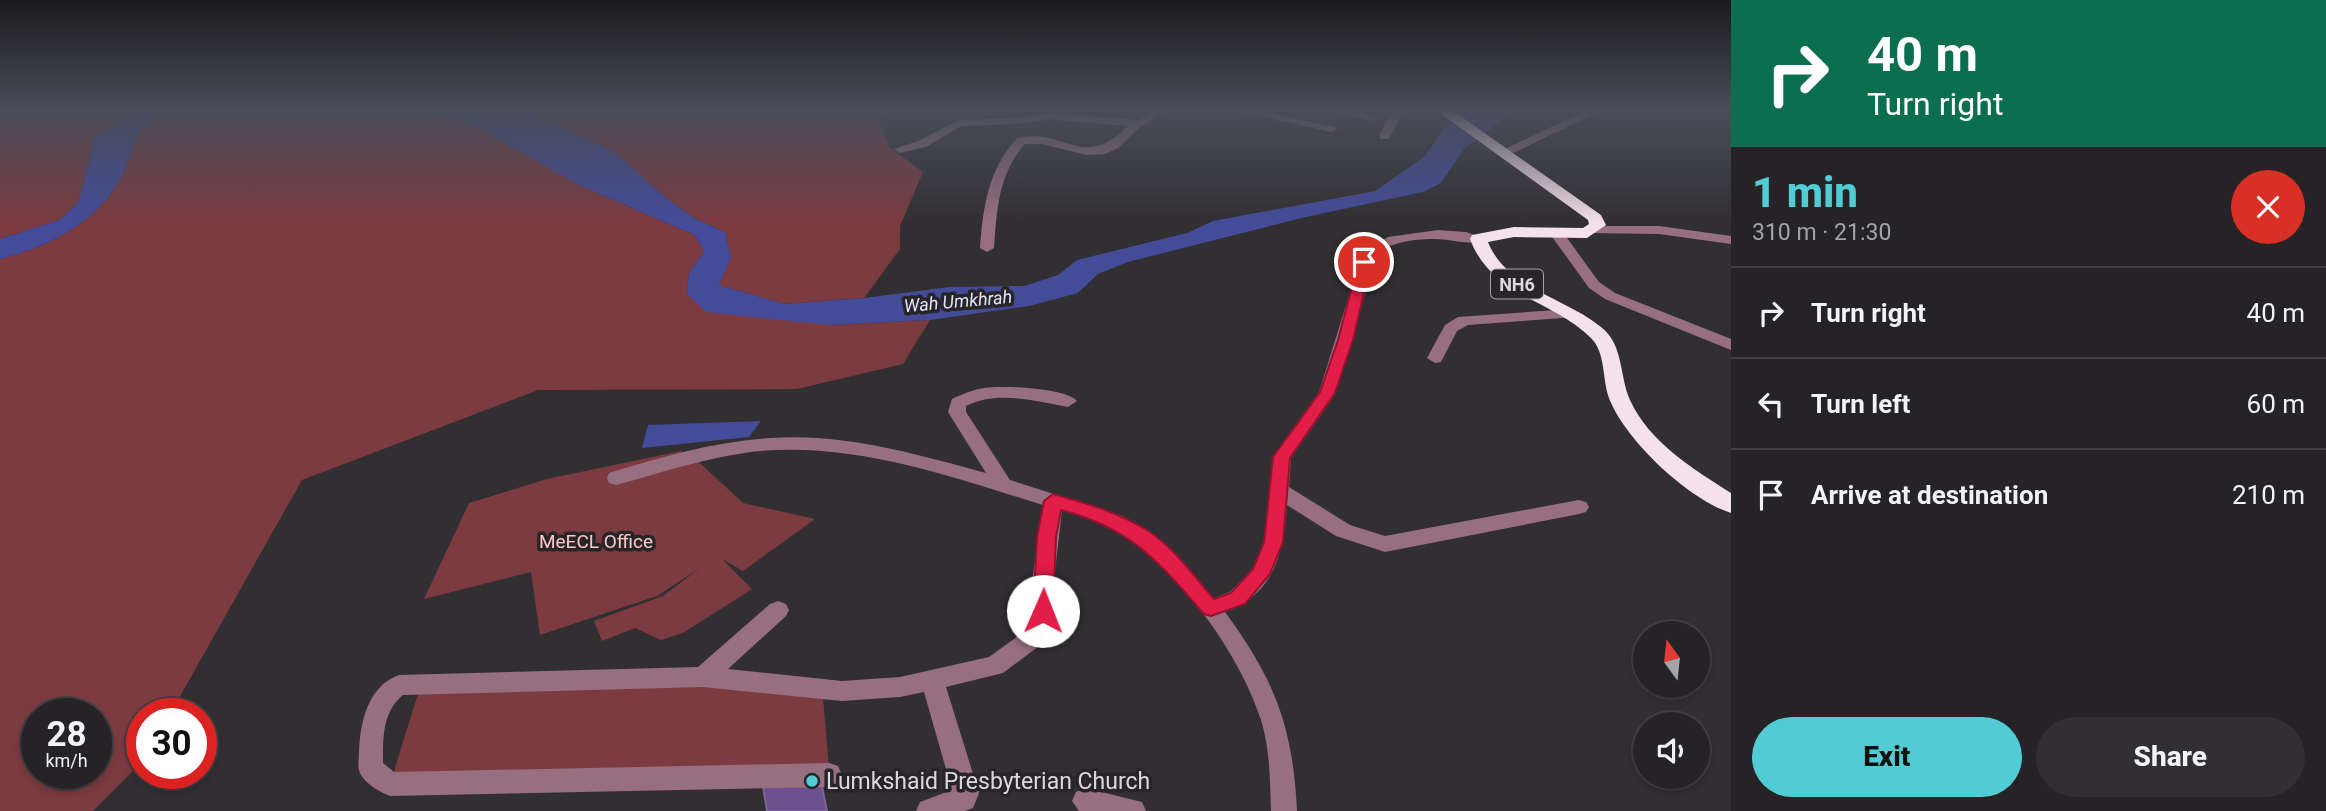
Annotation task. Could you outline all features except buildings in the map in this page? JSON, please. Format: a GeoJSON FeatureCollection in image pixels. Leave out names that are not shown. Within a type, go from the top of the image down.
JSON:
{"type":"FeatureCollection","features":[{"type":"Feature","properties":{"kind":"highway"},"geometry":{"type":"LineString","coordinates":[[1478,239],[1514,232],[1577,234],[1594,230],[1598,225],[1589,211],[1499,148]]}},
{"type":"Feature","properties":{"kind":"highway","name":"NH6"},"geometry":{"type":"LineString","coordinates":[[1478,239],[1484,256],[1494,268],[1570,314],[1606,344],[1611,356],[1613,384],[1621,403],[1647,441],[1667,460],[1731,503]]}},
{"type":"Feature","properties":{"kind":"street"},"geometry":{"type":"LineString","coordinates":[[900,149],[905,148]]}},
{"type":"Feature","properties":{"kind":"street"},"geometry":{"type":"LineString","coordinates":[[987,248],[990,202],[1006,156],[1014,148]]}},
{"type":"Feature","properties":{"kind":"street"},"geometry":{"type":"LineString","coordinates":[[1079,148],[1101,152],[1109,148]]}},
{"type":"Feature","properties":{"kind":"street"},"geometry":{"type":"LineString","coordinates":[[1594,230],[1658,230],[1731,240]]}},
{"type":"Feature","properties":{"kind":"street"},"geometry":{"type":"LineString","coordinates":[[1211,608],[1238,598],[1261,574],[1273,542],[1282,457],[1327,393],[1370,251],[1378,244],[1430,234],[1453,234],[1478,239]]}},
{"type":"Feature","properties":{"kind":"street"},"geometry":{"type":"LineString","coordinates":[[1558,234],[1594,285],[1609,296],[1731,345]]}},
{"type":"Feature","properties":{"kind":"street"},"geometry":{"type":"LineString","coordinates":[[1435,358],[1451,328],[1464,320],[1570,314]]}},
{"type":"Feature","properties":{"kind":"street"},"geometry":{"type":"LineString","coordinates":[[1003,485],[957,412],[958,403],[974,396],[1003,393],[1068,401]]}},
{"type":"Feature","properties":{"kind":"street"},"geometry":{"type":"LineString","coordinates":[[616,478],[715,453],[770,444],[835,444],[916,461],[1088,510],[1142,536],[1163,554],[1211,608],[1252,673],[1274,719],[1282,754],[1284,811]]}},
{"type":"Feature","properties":{"kind":"street"},"geometry":{"type":"LineString","coordinates":[[1278,490],[1350,535],[1371,543],[1385,544],[1579,507]]}},
{"type":"Feature","properties":{"kind":"street"},"geometry":{"type":"LineString","coordinates":[[829,775],[390,785],[371,769],[371,736],[379,706],[389,691],[399,685],[703,677],[842,691],[880,690],[995,666],[1039,635],[1043,624],[1042,589],[1046,537],[1053,501]]}},
{"type":"Feature","properties":{"kind":"street"},"geometry":{"type":"LineString","coordinates":[[703,677],[778,610]]}},
{"type":"Feature","properties":{"kind":"street"},"geometry":{"type":"LineString","coordinates":[[929,811],[957,804],[964,799],[966,793],[932,680]]}},
{"type":"Feature","properties":{"kind":"street"},"geometry":{"type":"LineString","coordinates":[[1085,801],[1133,811]]}},
{"type":"Feature","properties":{"kind":"green space"},"geometry":{"type":"Polygon","coordinates":[[[0,148],[92,148],[78,203],[59,220],[0,239],[0,148]]]}},
{"type":"Feature","properties":{"kind":"green space"},"geometry":{"type":"Polygon","coordinates":[[[133,148],[514,148],[579,185],[695,235],[704,252],[689,272],[687,294],[829,325],[930,320],[903,364],[797,389],[538,390],[302,480],[179,698],[126,698],[126,778],[93,811],[0,811],[0,259],[36,247],[70,231],[98,208],[121,178],[133,148]]]}},
{"type":"Feature","properties":{"kind":"green space"},"geometry":{"type":"Polygon","coordinates":[[[606,148],[890,148],[923,172],[900,226],[900,249],[864,298],[785,304],[719,285],[731,258],[725,232],[694,218],[669,200],[606,148]]]}},
{"type":"Feature","properties":{"kind":"green space","name":"MeECL Office"},"geometry":{"type":"Polygon","coordinates":[[[681,451],[701,464],[743,503],[815,519],[743,571],[722,559],[752,589],[683,633],[661,640],[635,628],[602,641],[594,621],[663,596],[700,568],[657,596],[540,635],[531,572],[424,599],[469,503],[547,479],[681,451]]]}},
{"type":"Feature","properties":{"kind":"green space"},"geometry":{"type":"Polygon","coordinates":[[[822,685],[829,768],[391,781],[420,687],[822,685]]]}},
{"type":"Feature","properties":{"kind":"water"},"geometry":{"type":"Polygon","coordinates":[[[92,148],[133,148],[121,178],[110,194],[98,208],[70,231],[36,247],[0,259],[0,239],[59,220],[78,203],[92,148]]]}},
{"type":"Feature","properties":{"kind":"water","name":"Wah Umkhrah"},"geometry":{"type":"Polygon","coordinates":[[[514,148],[606,148],[613,151],[669,200],[694,218],[725,232],[731,258],[719,285],[785,304],[864,298],[950,287],[1024,286],[1058,275],[1077,260],[1187,233],[1213,221],[1375,191],[1424,157],[1431,148],[1466,148],[1441,183],[1423,192],[1301,218],[1128,262],[1098,274],[1078,293],[1029,306],[930,320],[829,325],[706,312],[687,294],[689,272],[704,252],[695,235],[579,185],[514,148]]]}},
{"type":"Feature","properties":{"kind":"water"},"geometry":{"type":"Polygon","coordinates":[[[761,421],[749,437],[642,448],[648,425],[761,421]]]}},
{"type":"Feature","properties":{"kind":"place","name":"Lumkshaid Presbyterian Church"},"geometry":{"type":"Point","coordinates":[812,781]}},
{"type":"Feature","properties":{"kind":"route"},"geometry":{"type":"LineString","coordinates":[[1043,611],[1046,537],[1053,501],[1088,510],[1142,536],[1163,554],[1211,608],[1238,598],[1250,586],[1261,574],[1273,542],[1282,457],[1327,393],[1345,340],[1364,262]]}}]}
